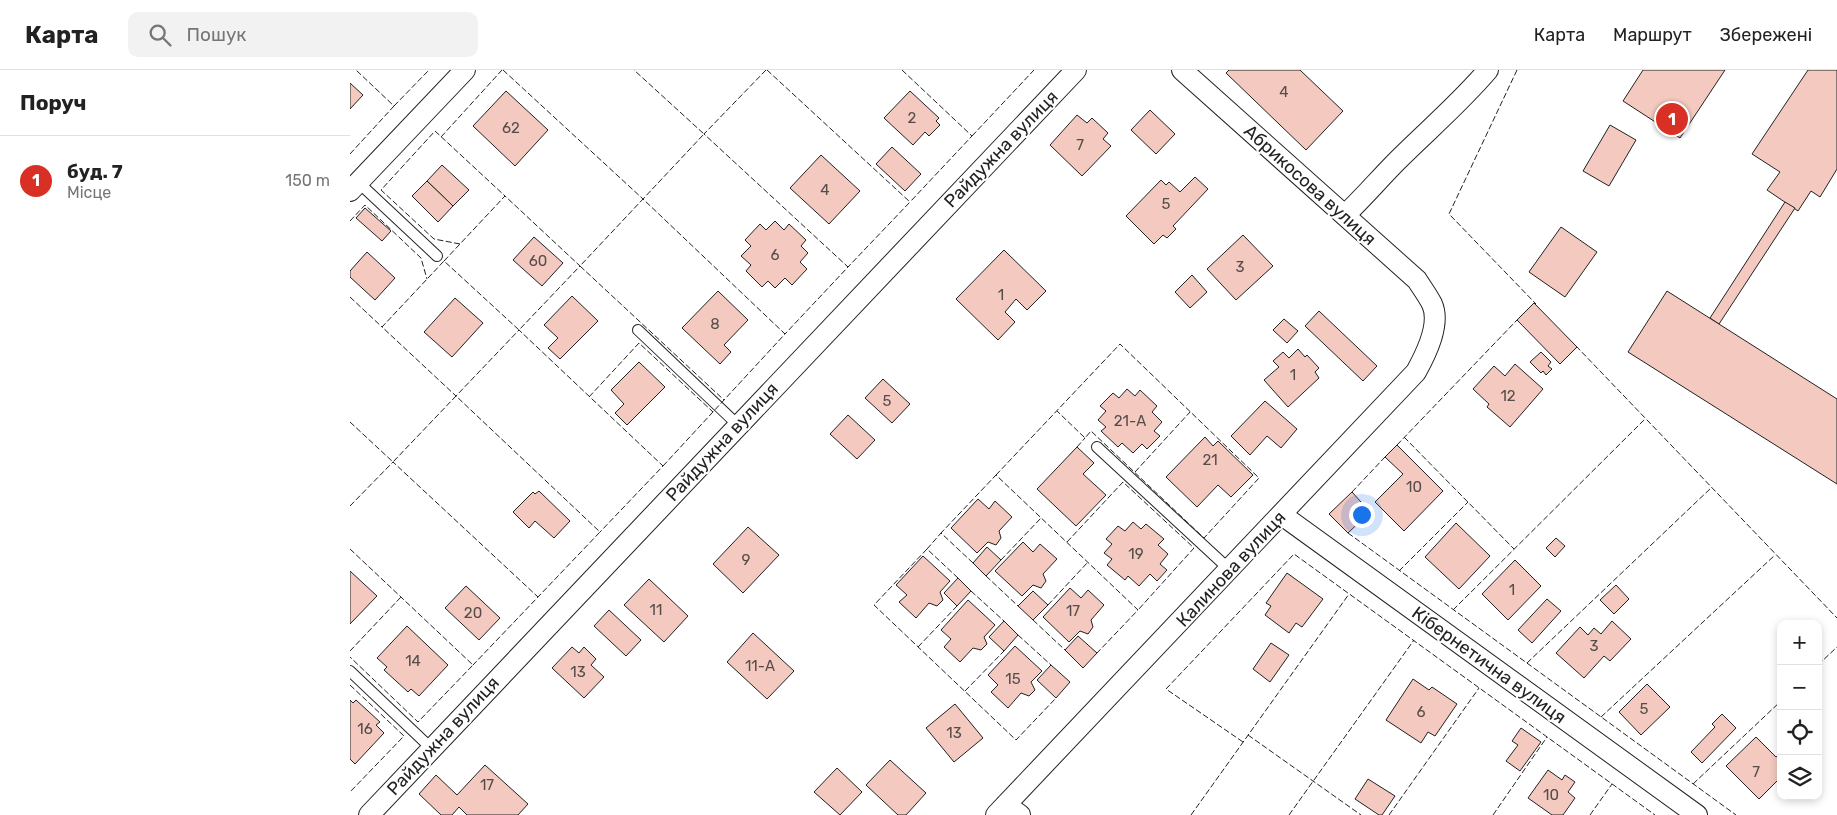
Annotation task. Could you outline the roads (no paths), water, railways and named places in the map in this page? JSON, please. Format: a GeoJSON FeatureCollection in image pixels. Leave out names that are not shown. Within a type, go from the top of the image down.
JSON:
{"type":"FeatureCollection","features":[{"type":"Feature","properties":{"kind":"street"},"geometry":{"type":"LineString","coordinates":[[354,187],[465,70]]}},
{"type":"Feature","properties":{"kind":"street","name":"Райдужна вулиця"},"geometry":{"type":"LineString","coordinates":[[369,815],[1076,70]]}},
{"type":"Feature","properties":{"kind":"street","name":"Абрикосова вулиця"},"geometry":{"type":"LineString","coordinates":[[1182,70],[1417,280],[1433,305]]}},
{"type":"Feature","properties":{"kind":"street"},"geometry":{"type":"LineString","coordinates":[[1345,215],[1373,189],[1398,160],[1470,91],[1488,70]]}},
{"type":"Feature","properties":{"kind":"street","name":"Калинова вулиця"},"geometry":{"type":"LineString","coordinates":[[1007,812],[1416,372],[1428,351],[1434,323],[1433,305]]}},
{"type":"Feature","properties":{"kind":"street","name":"Кібернетична вулиця"},"geometry":{"type":"LineString","coordinates":[[1282,515],[1696,815]]}},
{"type":"Feature","properties":{"kind":"lane"},"geometry":{"type":"LineString","coordinates":[[354,187],[437,256]]}},
{"type":"Feature","properties":{"kind":"lane"},"geometry":{"type":"LineString","coordinates":[[638,330],[738,425]]}},
{"type":"Feature","properties":{"kind":"lane"},"geometry":{"type":"LineString","coordinates":[[1097,447],[1230,570]]}},
{"type":"Feature","properties":{"kind":"lane"},"geometry":{"type":"LineString","coordinates":[[350,671],[432,749]]}},
{"type":"Feature","properties":{"kind":"place","name":"буд. 7"},"geometry":{"type":"Point","coordinates":[1672,119]}}]}
